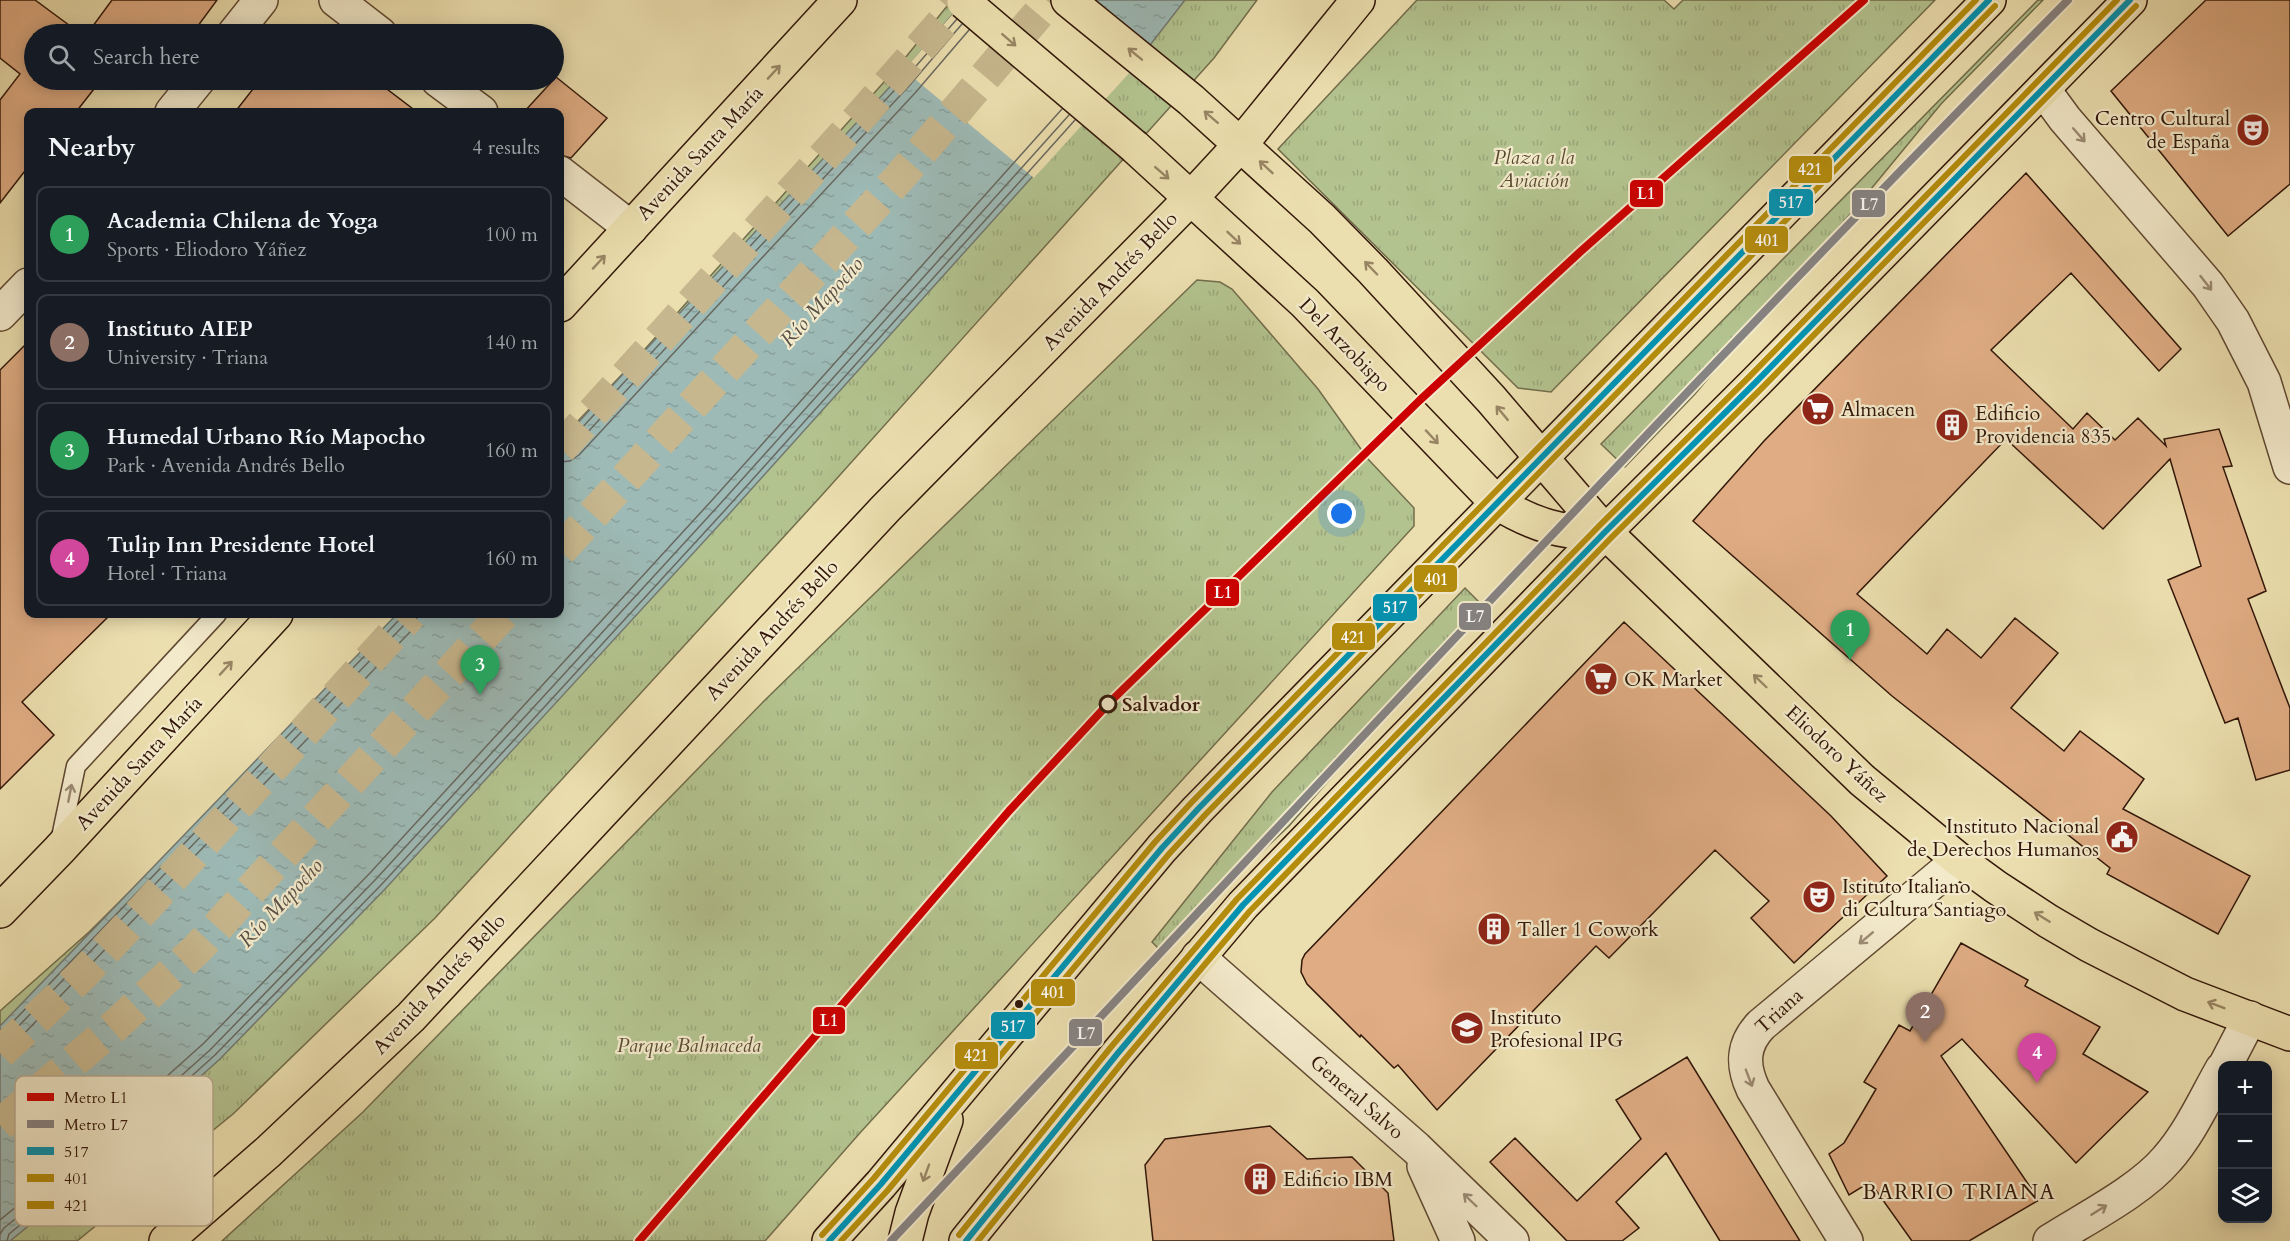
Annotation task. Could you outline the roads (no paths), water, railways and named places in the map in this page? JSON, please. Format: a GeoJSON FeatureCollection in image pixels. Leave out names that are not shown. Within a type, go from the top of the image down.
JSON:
{"type":"FeatureCollection","features":[{"type":"Feature","properties":{"kind":"main road","name":"Avenida Santa María"},"geometry":{"type":"LineString","coordinates":[[564,301],[840,0]]}},
{"type":"Feature","properties":{"kind":"main road"},"geometry":{"type":"LineString","coordinates":[[1068,0],[1180,91],[1322,219],[1491,399],[1605,532]]}},
{"type":"Feature","properties":{"kind":"main road","name":"Avenida Andrés Bello"},"geometry":{"type":"LineString","coordinates":[[213,1200],[268,1152],[411,1017],[886,508],[1191,198],[1241,144],[1358,0]]}},
{"type":"Feature","properties":{"kind":"main road"},"geometry":{"type":"LineString","coordinates":[[829,1241],[881,1184],[1162,848],[1496,502],[1989,0]]}},
{"type":"Feature","properties":{"kind":"main road"},"geometry":{"type":"LineString","coordinates":[[966,1241],[1198,957],[1291,856],[1605,532],[1755,383],[2130,0]]}},
{"type":"Feature","properties":{"kind":"main road","name":"Del Arzobispo"},"geometry":{"type":"LineString","coordinates":[[963,1],[1134,147],[1305,303],[1496,502],[1520,517],[1546,527],[1585,533],[1605,532]]}},
{"type":"Feature","properties":{"kind":"main road","name":"Eliodoro Yáñez"},"geometry":{"type":"LineString","coordinates":[[1605,532],[1862,780],[1959,860],[1996,887],[2089,945],[2185,994],[2290,1034]]}},
{"type":"Feature","properties":{"kind":"main road","name":"Avenida Santa María"},"geometry":{"type":"LineString","coordinates":[[0,911],[272,618]]}},
{"type":"Feature","properties":{"kind":"main road"},"geometry":{"type":"LineString","coordinates":[[905,1241],[912,1213],[953,1098]]}},
{"type":"Feature","properties":{"kind":"main road","name":"Avenida Andrés Bello"},"geometry":{"type":"LineString","coordinates":[[166,1241],[183,1226]]}},
{"type":"Feature","properties":{"kind":"street"},"geometry":{"type":"LineString","coordinates":[[242,24],[261,0]]}},
{"type":"Feature","properties":{"kind":"street"},"geometry":{"type":"LineString","coordinates":[[336,0],[367,24]]}},
{"type":"Feature","properties":{"kind":"street"},"geometry":{"type":"LineString","coordinates":[[2043,89],[2065,119],[2208,285],[2233,321],[2264,382],[2290,467]]}},
{"type":"Feature","properties":{"kind":"street"},"geometry":{"type":"LineString","coordinates":[[175,108],[190,90]]}},
{"type":"Feature","properties":{"kind":"street"},"geometry":{"type":"LineString","coordinates":[[451,90],[476,108]]}},
{"type":"Feature","properties":{"kind":"street"},"geometry":{"type":"LineString","coordinates":[[564,176],[631,228]]}},
{"type":"Feature","properties":{"kind":"street"},"geometry":{"type":"LineString","coordinates":[[0,314],[24,289]]}},
{"type":"Feature","properties":{"kind":"street","name":"Triana"},"geometry":{"type":"LineString","coordinates":[[1846,1241],[1753,1089],[1745,1065],[1748,1042],[1761,1025],[1959,860]]}},
{"type":"Feature","properties":{"kind":"street","name":"General Salvo"},"geometry":{"type":"LineString","coordinates":[[1198,957],[1416,1148],[1512,1241]]}},
{"type":"Feature","properties":{"kind":"street"},"geometry":{"type":"LineString","coordinates":[[2227,1061],[2250,1018]]}},
{"type":"Feature","properties":{"kind":"street"},"geometry":{"type":"LineString","coordinates":[[2050,1241],[2129,1191],[2167,1160],[2186,1134],[2218,1078]]}},
{"type":"Feature","properties":{"kind":"street"},"geometry":{"type":"LineString","coordinates":[[1416,1148],[1458,1241]]}},
{"type":"Feature","properties":{"kind":"lane"},"geometry":{"type":"LineString","coordinates":[[59,850],[76,766],[213,618]]}},
{"type":"Feature","properties":{"kind":"water","name":"Río Mapocho"},"geometry":{"type":"Polygon","coordinates":[[[965,0],[1185,0],[1147,49],[730,513],[386,888],[220,1059],[201,1076],[15,1076],[15,1226],[28,1226],[10,1241],[0,1241],[0,1026],[393,618],[564,618],[564,438],[899,77],[965,0]]]}},
{"type":"Feature","properties":{"kind":"tunnel"},"geometry":{"type":"LineString","coordinates":[[564,445],[962,0]]}},
{"type":"Feature","properties":{"kind":"tunnel"},"geometry":{"type":"LineString","coordinates":[[564,547],[899,178],[1050,0]]}},
{"type":"Feature","properties":{"kind":"tunnel"},"geometry":{"type":"LineString","coordinates":[[0,1053],[83,974],[145,908],[407,618]]}},
{"type":"Feature","properties":{"kind":"tunnel"},"geometry":{"type":"LineString","coordinates":[[57,1076],[117,1024],[197,949],[499,618]]}},
{"type":"Feature","properties":{"kind":"tunnel"},"geometry":{"type":"LineString","coordinates":[[0,1125],[15,1112]]}},
{"type":"Feature","properties":{"kind":"metro line","name":"L1"},"geometry":{"type":"LineString","coordinates":[[639,1241],[1009,811],[1109,703],[1420,400],[1580,252],[1864,0]]}},
{"type":"Feature","properties":{"kind":"metro line","name":"L7"},"geometry":{"type":"LineString","coordinates":[[891,1241],[1622,461],[2068,0]]}},
{"type":"Feature","properties":{"kind":"place","name":"Centro Cultural de España"},"geometry":{"type":"Point","coordinates":[2253,130]}},
{"type":"Feature","properties":{"kind":"place","name":"Almacen"},"geometry":{"type":"Point","coordinates":[1818,409]}},
{"type":"Feature","properties":{"kind":"place","name":"Edificio Providencia 835"},"geometry":{"type":"Point","coordinates":[1952,425]}},
{"type":"Feature","properties":{"kind":"place","name":"Academia Chilena de Yoga"},"geometry":{"type":"Point","coordinates":[1850,660]}},
{"type":"Feature","properties":{"kind":"place","name":"OK Market"},"geometry":{"type":"Point","coordinates":[1601,679]}},
{"type":"Feature","properties":{"kind":"place","name":"Humedal Urbano Río Mapocho"},"geometry":{"type":"Point","coordinates":[480,695]}},
{"type":"Feature","properties":{"kind":"place","name":"Salvador"},"geometry":{"type":"Point","coordinates":[1108,704]}},
{"type":"Feature","properties":{"kind":"place","name":"Instituto Nacional de Derechos Humanos"},"geometry":{"type":"Point","coordinates":[2122,837]}},
{"type":"Feature","properties":{"kind":"place","name":"Istituto Italiano di Cultura Santiago"},"geometry":{"type":"Point","coordinates":[1819,897]}},
{"type":"Feature","properties":{"kind":"place","name":"Taller 1 Cowork"},"geometry":{"type":"Point","coordinates":[1494,929]}},
{"type":"Feature","properties":{"kind":"place","name":"Instituto Profesional IPG"},"geometry":{"type":"Point","coordinates":[1467,1028]}},
{"type":"Feature","properties":{"kind":"place","name":"Instituto AIEP"},"geometry":{"type":"Point","coordinates":[1925,1042]}},
{"type":"Feature","properties":{"kind":"place","name":"Tulip Inn Presidente Hotel"},"geometry":{"type":"Point","coordinates":[2037,1083]}},
{"type":"Feature","properties":{"kind":"place","name":"Edificio IBM"},"geometry":{"type":"Point","coordinates":[1260,1179]}},
{"type":"Feature","properties":{"kind":"district","name":"BARRIO TRIANA"},"geometry":{"type":"Point","coordinates":[1959,1192]}},
{"type":"Feature","properties":{"kind":"park label","name":"Plaza a la Aviación"},"geometry":{"type":"Point","coordinates":[1534,168]}},
{"type":"Feature","properties":{"kind":"park label","name":"Parque Balmaceda"},"geometry":{"type":"Point","coordinates":[689,1045]}}]}
